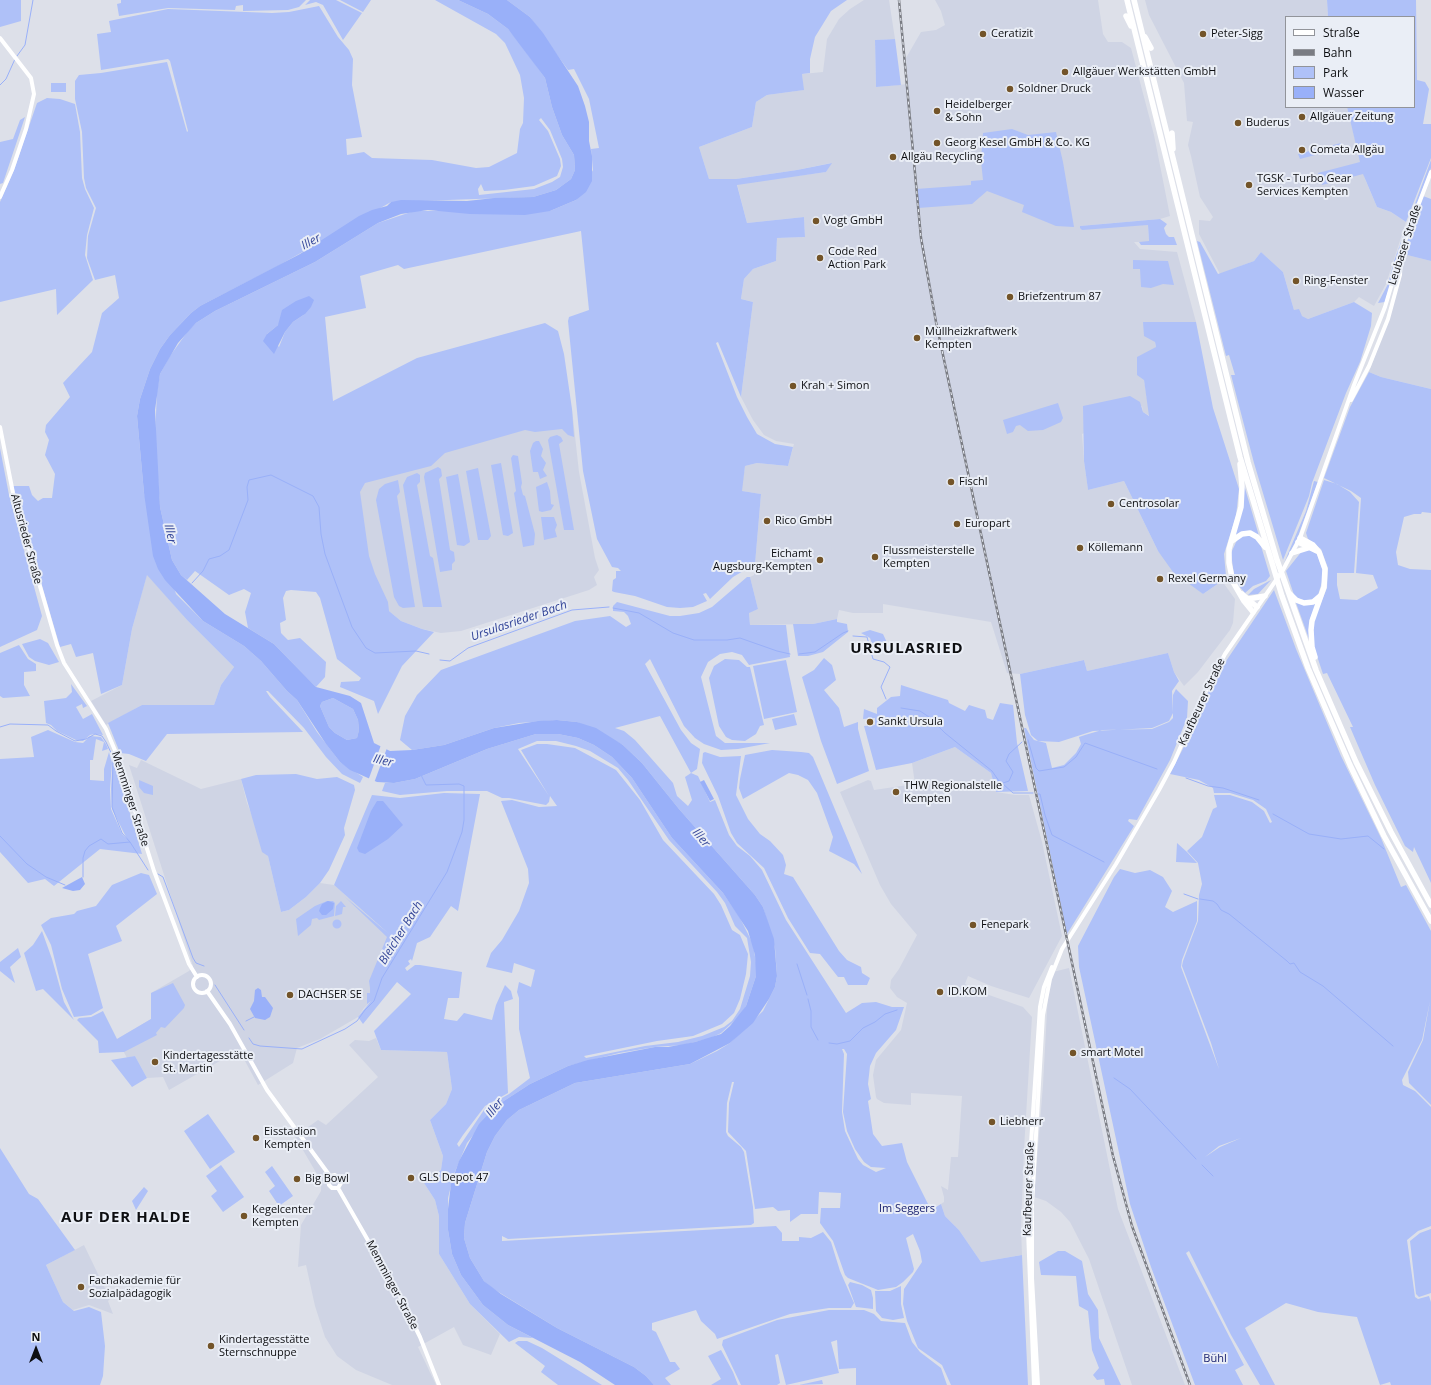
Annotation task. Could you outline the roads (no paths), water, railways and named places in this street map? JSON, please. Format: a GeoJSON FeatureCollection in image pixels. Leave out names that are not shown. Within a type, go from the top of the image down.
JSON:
{"type":"FeatureCollection","features":[{"type":"Feature","properties":{"kind":"highway"},"geometry":{"type":"LineString","coordinates":[[1127,0],[1240,457],[1266,549],[1308,668],[1350,765],[1384,836],[1431,920]]}},
{"type":"Feature","properties":{"kind":"highway"},"geometry":{"type":"LineString","coordinates":[[1134,0],[1248,462],[1276,560],[1316,670],[1372,794],[1431,905]]}},
{"type":"Feature","properties":{"kind":"highway"},"geometry":{"type":"LineString","coordinates":[[1126,16],[1139,51]]}},
{"type":"Feature","properties":{"kind":"highway"},"geometry":{"type":"LineString","coordinates":[[1142,32],[1151,48]]}},
{"type":"Feature","properties":{"kind":"highway"},"geometry":{"type":"LineString","coordinates":[[1172,133],[1173,161]]}},
{"type":"Feature","properties":{"kind":"highway"},"geometry":{"type":"LineString","coordinates":[[1240,457],[1242,507],[1228,557],[1234,582],[1244,602],[1255,610]]}},
{"type":"Feature","properties":{"kind":"highway"},"geometry":{"type":"LineString","coordinates":[[1232,542],[1242,534],[1250,533],[1257,537],[1266,549]]}},
{"type":"Feature","properties":{"kind":"highway"},"geometry":{"type":"LineString","coordinates":[[1299,540],[1308,548],[1319,552]]}},
{"type":"Feature","properties":{"kind":"highway"},"geometry":{"type":"LineString","coordinates":[[1299,540],[1313,545],[1319,552],[1323,562],[1325,575],[1322,595],[1314,613],[1311,630],[1316,670]]}},
{"type":"Feature","properties":{"kind":"highway"},"geometry":{"type":"LineString","coordinates":[[1292,553],[1308,548]]}},
{"type":"Feature","properties":{"kind":"highway"},"geometry":{"type":"LineString","coordinates":[[1287,591],[1296,600],[1304,603],[1313,602],[1322,595]]}},
{"type":"Feature","properties":{"kind":"highway"},"geometry":{"type":"LineString","coordinates":[[1240,593],[1248,599],[1255,610]]}},
{"type":"Feature","properties":{"kind":"highway"},"geometry":{"type":"LineString","coordinates":[[1248,599],[1265,596]]}},
{"type":"Feature","properties":{"kind":"main road"},"geometry":{"type":"LineString","coordinates":[[0,38],[31,78],[34,88],[26,129],[12,170],[0,197]]}},
{"type":"Feature","properties":{"kind":"main road","name":"Leubaser Straße"},"geometry":{"type":"LineString","coordinates":[[1348,406],[1389,296],[1400,254],[1431,172]]}},
{"type":"Feature","properties":{"kind":"main road"},"geometry":{"type":"LineString","coordinates":[[1348,406],[1369,366],[1388,319],[1400,275],[1400,254]]}},
{"type":"Feature","properties":{"kind":"main road","name":"Kaufbeurer Straße"},"geometry":{"type":"LineString","coordinates":[[1034,1385],[1027,1228],[1032,1113],[1040,1007],[1046,980],[1055,960],[1141,823],[1174,762],[1203,696],[1222,658],[1280,574],[1299,540],[1348,406]]}},
{"type":"Feature","properties":{"kind":"main road","name":"Altusrieder Straße"},"geometry":{"type":"LineString","coordinates":[[0,427],[13,493],[51,628]]}},
{"type":"Feature","properties":{"kind":"main road","name":"Memminger Straße"},"geometry":{"type":"LineString","coordinates":[[51,628],[64,663],[106,729],[119,760],[154,871],[189,964],[197,976]]}},
{"type":"Feature","properties":{"kind":"main road","name":"Kaufbeurer Straße"},"geometry":{"type":"LineString","coordinates":[[1038,1385],[1032,1272],[1032,1196],[1043,1015],[1050,979],[1062,949]]}},
{"type":"Feature","properties":{"kind":"main road","name":"Memminger Straße"},"geometry":{"type":"LineString","coordinates":[[202,975],[210,980],[210,986],[207,991],[200,992],[195,990],[193,981],[197,976],[202,975]]}},
{"type":"Feature","properties":{"kind":"main road","name":"Memminger Straße"},"geometry":{"type":"LineString","coordinates":[[207,991],[230,1024],[267,1090],[330,1176]]}},
{"type":"Feature","properties":{"kind":"main road","name":"Memminger Straße"},"geometry":{"type":"LineString","coordinates":[[330,1176],[335,1175],[339,1178],[341,1182],[338,1188]]}},
{"type":"Feature","properties":{"kind":"main road","name":"Memminger Straße"},"geometry":{"type":"LineString","coordinates":[[330,1176],[328,1180],[329,1185],[334,1188],[338,1188],[401,1298],[420,1337],[439,1385]]}},
{"type":"Feature","properties":{"kind":"water","name":"Iller"},"geometry":{"type":"Polygon","coordinates":[[[458,0],[507,0],[530,17],[543,33],[578,86],[589,122],[589,141],[592,156],[592,181],[586,192],[576,200],[550,211],[525,215],[470,214],[428,210],[401,214],[378,223],[315,262],[215,311],[196,323],[178,343],[160,374],[155,410],[160,507],[172,560],[181,575],[225,614],[274,644],[316,687],[350,696],[361,703],[374,743],[390,751],[412,750],[444,745],[494,728],[538,721],[557,720],[577,722],[596,728],[623,745],[642,763],[679,809],[755,895],[763,907],[774,939],[777,976],[775,987],[769,999],[753,1023],[730,1043],[690,1064],[575,1083],[519,1110],[507,1120],[495,1136],[487,1152],[465,1223],[464,1238],[470,1258],[484,1281],[501,1294],[557,1328],[634,1367],[646,1376],[654,1385],[615,1385],[580,1362],[508,1325],[483,1305],[461,1275],[452,1254],[448,1230],[448,1209],[451,1184],[459,1161],[479,1124],[496,1106],[530,1084],[568,1066],[588,1060],[655,1047],[668,1047],[695,1042],[721,1034],[730,1026],[746,1006],[756,976],[755,955],[748,931],[723,893],[672,838],[632,778],[612,757],[594,745],[578,738],[558,734],[536,734],[487,749],[415,779],[394,783],[377,782],[350,770],[340,762],[326,744],[297,700],[287,691],[261,661],[244,646],[203,621],[165,580],[158,569],[153,556],[144,493],[137,416],[140,399],[150,369],[160,349],[170,335],[191,313],[200,306],[300,254],[359,216],[372,210],[387,206],[391,202],[401,200],[467,201],[494,198],[533,197],[556,190],[571,179],[575,170],[574,155],[562,135],[552,107],[545,78],[508,29],[488,14],[458,0]],[[333,698],[322,702],[320,706],[329,727],[335,733],[347,740],[357,738],[359,730],[358,720],[353,709],[333,698]]]}},
{"type":"Feature","properties":{"kind":"water"},"geometry":{"type":"Polygon","coordinates":[[[309,296],[314,300],[311,307],[305,314],[293,322],[285,332],[274,354],[263,341],[267,334],[278,325],[282,310],[296,301],[309,296]]]}},
{"type":"Feature","properties":{"kind":"water"},"geometry":{"type":"Polygon","coordinates":[[[704,780],[714,799],[710,801],[700,782],[704,780]]]}},
{"type":"Feature","properties":{"kind":"water"},"geometry":{"type":"Polygon","coordinates":[[[377,801],[383,801],[403,825],[388,839],[365,854],[359,852],[357,848],[371,811],[377,801]]]}},
{"type":"Feature","properties":{"kind":"water"},"geometry":{"type":"Polygon","coordinates":[[[82,877],[85,884],[80,890],[73,891],[62,888],[82,877]]]}},
{"type":"Feature","properties":{"kind":"water"},"geometry":{"type":"Polygon","coordinates":[[[328,901],[334,903],[333,909],[326,915],[322,915],[319,911],[320,908],[322,904],[328,901]]]}},
{"type":"Feature","properties":{"kind":"water"},"geometry":{"type":"Polygon","coordinates":[[[258,988],[261,990],[262,997],[265,997],[273,1008],[270,1017],[265,1020],[255,1018],[250,1009],[254,1001],[255,990],[258,988]]]}},
{"type":"Feature","properties":{"kind":"waterway"},"geometry":{"type":"LineString","coordinates":[[17,56],[25,45],[33,0]]}},
{"type":"Feature","properties":{"kind":"waterway"},"geometry":{"type":"LineString","coordinates":[[0,85],[6,79],[15,59]]}},
{"type":"Feature","properties":{"kind":"waterway","name":"Ursulasrieder Bach"},"geometry":{"type":"LineString","coordinates":[[192,583],[203,571],[209,559],[220,556],[229,550],[248,500],[247,487],[249,480],[271,475],[313,496],[319,507],[321,534],[325,554],[352,627],[366,648],[375,653],[416,651],[429,654]]}},
{"type":"Feature","properties":{"kind":"waterway","name":"Ursulasrieder Bach"},"geometry":{"type":"LineString","coordinates":[[440,660],[450,661],[468,648],[572,610],[609,607]]}},
{"type":"Feature","properties":{"kind":"waterway","name":"Ursulasrieder Bach"},"geometry":{"type":"LineString","coordinates":[[613,608],[639,613],[673,633],[694,640],[727,640],[740,638],[790,654]]}},
{"type":"Feature","properties":{"kind":"waterway","name":"Ursulasrieder Bach"},"geometry":{"type":"LineString","coordinates":[[799,654],[815,652],[848,631]]}},
{"type":"Feature","properties":{"kind":"waterway","name":"Ursulasrieder Bach"},"geometry":{"type":"LineString","coordinates":[[853,636],[867,637],[873,659],[884,662],[890,667],[881,687],[886,699]]}},
{"type":"Feature","properties":{"kind":"waterway","name":"Ursulasrieder Bach"},"geometry":{"type":"LineString","coordinates":[[901,708],[920,711],[929,717],[945,733],[992,771],[999,781],[1003,783],[1009,781],[1013,772],[1006,761],[1009,754],[1022,742]]}},
{"type":"Feature","properties":{"kind":"waterway"},"geometry":{"type":"LineString","coordinates":[[0,727],[10,724],[48,725],[75,741],[86,739],[95,734],[102,736],[113,757],[112,807],[122,833],[130,842]]}},
{"type":"Feature","properties":{"kind":"waterway","name":"Ursulasrieder Bach"},"geometry":{"type":"LineString","coordinates":[[1028,740],[1036,768],[1039,771],[1064,767],[1076,757],[1085,743],[1157,769]]}},
{"type":"Feature","properties":{"kind":"waterway","name":"Bleicher Bach"},"geometry":{"type":"LineString","coordinates":[[249,1038],[253,1044],[260,1046],[302,1049],[345,1029],[357,1021],[374,1001],[382,978],[447,872],[462,832],[464,820],[464,786],[459,784],[426,785],[421,775]]}},
{"type":"Feature","properties":{"kind":"waterway","name":"Ursulasrieder Bach"},"geometry":{"type":"LineString","coordinates":[[1186,778],[1208,786],[1223,788],[1259,800]]}},
{"type":"Feature","properties":{"kind":"waterway"},"geometry":{"type":"LineString","coordinates":[[1003,784],[1013,793],[1033,793]]}},
{"type":"Feature","properties":{"kind":"waterway"},"geometry":{"type":"LineString","coordinates":[[1038,794],[1040,794],[1052,835],[1104,862]]}},
{"type":"Feature","properties":{"kind":"waterway","name":"Ursulasrieder Bach"},"geometry":{"type":"LineString","coordinates":[[1273,814],[1309,834],[1341,839],[1368,836],[1384,849]]}},
{"type":"Feature","properties":{"kind":"waterway","name":"Bleicher Bach"},"geometry":{"type":"LineString","coordinates":[[0,836],[27,864],[46,877],[65,885]]}},
{"type":"Feature","properties":{"kind":"waterway","name":"Bleicher Bach"},"geometry":{"type":"LineString","coordinates":[[83,877],[83,858],[85,851],[89,846],[101,839],[108,844],[130,842],[148,870]]}},
{"type":"Feature","properties":{"kind":"waterway","name":"Bleicher Bach"},"geometry":{"type":"LineString","coordinates":[[158,874],[163,877],[193,958],[196,963],[204,966]]}},
{"type":"Feature","properties":{"kind":"waterway"},"geometry":{"type":"LineString","coordinates":[[1184,894],[1198,899]]}},
{"type":"Feature","properties":{"kind":"waterway"},"geometry":{"type":"LineString","coordinates":[[1200,899],[1213,901],[1217,904],[1221,910],[1229,914],[1290,964],[1294,963],[1300,972],[1323,986],[1393,1046]]}},
{"type":"Feature","properties":{"kind":"waterway"},"geometry":{"type":"LineString","coordinates":[[797,964],[807,995]]}},
{"type":"Feature","properties":{"kind":"waterway","name":"Bleicher Bach"},"geometry":{"type":"LineString","coordinates":[[215,985],[244,1030]]}},
{"type":"Feature","properties":{"kind":"waterway"},"geometry":{"type":"LineString","coordinates":[[808,999],[811,1011],[811,1027],[818,1040]]}},
{"type":"Feature","properties":{"kind":"waterway"},"geometry":{"type":"LineString","coordinates":[[829,1043],[837,1044],[850,1041],[863,1028],[875,1022],[885,1014],[897,1010]]}},
{"type":"Feature","properties":{"kind":"waterway"},"geometry":{"type":"LineString","coordinates":[[246,1021],[254,1017]]}},
{"type":"Feature","properties":{"kind":"waterway"},"geometry":{"type":"LineString","coordinates":[[1114,1078],[1130,1089],[1196,1159]]}},
{"type":"Feature","properties":{"kind":"waterway"},"geometry":{"type":"LineString","coordinates":[[1202,1165],[1213,1176]]}},
{"type":"Feature","properties":{"kind":"railway"},"geometry":{"type":"LineString","coordinates":[[899,0],[921,238],[936,322],[1113,1156],[1132,1226],[1190,1385]]}},
{"type":"Feature","properties":{"kind":"place","name":"Ceratizit"},"geometry":{"type":"Point","coordinates":[983,34]}},
{"type":"Feature","properties":{"kind":"place","name":"Peter-Sigg"},"geometry":{"type":"Point","coordinates":[1203,34]}},
{"type":"Feature","properties":{"kind":"place","name":"Allgäuer Werkstätten GmbH"},"geometry":{"type":"Point","coordinates":[1065,72]}},
{"type":"Feature","properties":{"kind":"place","name":"Soldner Druck"},"geometry":{"type":"Point","coordinates":[1010,89]}},
{"type":"Feature","properties":{"kind":"place","name":"Heidelberger & Sohn"},"geometry":{"type":"Point","coordinates":[937,111]}},
{"type":"Feature","properties":{"kind":"place","name":"Allgäuer Zeitung"},"geometry":{"type":"Point","coordinates":[1302,117]}},
{"type":"Feature","properties":{"kind":"place","name":"Buderus"},"geometry":{"type":"Point","coordinates":[1238,123]}},
{"type":"Feature","properties":{"kind":"place","name":"Georg Kesel GmbH & Co. KG"},"geometry":{"type":"Point","coordinates":[937,143]}},
{"type":"Feature","properties":{"kind":"place","name":"Cometa Allgäu"},"geometry":{"type":"Point","coordinates":[1302,150]}},
{"type":"Feature","properties":{"kind":"place","name":"Allgäu Recycling"},"geometry":{"type":"Point","coordinates":[893,157]}},
{"type":"Feature","properties":{"kind":"place","name":"TGSK - Turbo Gear Services Kempten"},"geometry":{"type":"Point","coordinates":[1249,185]}},
{"type":"Feature","properties":{"kind":"place","name":"Vogt GmbH"},"geometry":{"type":"Point","coordinates":[816,221]}},
{"type":"Feature","properties":{"kind":"place","name":"Code Red Action Park"},"geometry":{"type":"Point","coordinates":[820,258]}},
{"type":"Feature","properties":{"kind":"place","name":"Ring-Fenster"},"geometry":{"type":"Point","coordinates":[1296,281]}},
{"type":"Feature","properties":{"kind":"place","name":"Briefzentrum 87"},"geometry":{"type":"Point","coordinates":[1010,297]}},
{"type":"Feature","properties":{"kind":"place","name":"Müllheizkraftwerk Kempten"},"geometry":{"type":"Point","coordinates":[917,338]}},
{"type":"Feature","properties":{"kind":"place","name":"Krah + Simon"},"geometry":{"type":"Point","coordinates":[793,386]}},
{"type":"Feature","properties":{"kind":"place","name":"Fischl"},"geometry":{"type":"Point","coordinates":[951,482]}},
{"type":"Feature","properties":{"kind":"place","name":"Centrosolar"},"geometry":{"type":"Point","coordinates":[1111,504]}},
{"type":"Feature","properties":{"kind":"place","name":"Rico GmbH"},"geometry":{"type":"Point","coordinates":[767,521]}},
{"type":"Feature","properties":{"kind":"place","name":"Europart"},"geometry":{"type":"Point","coordinates":[957,524]}},
{"type":"Feature","properties":{"kind":"place","name":"Köllemann"},"geometry":{"type":"Point","coordinates":[1080,548]}},
{"type":"Feature","properties":{"kind":"place","name":"Flussmeisterstelle Kempten"},"geometry":{"type":"Point","coordinates":[875,557]}},
{"type":"Feature","properties":{"kind":"place","name":"Eichamt Augsburg-Kempten"},"geometry":{"type":"Point","coordinates":[820,560]}},
{"type":"Feature","properties":{"kind":"place","name":"Rexel Germany"},"geometry":{"type":"Point","coordinates":[1160,579]}},
{"type":"Feature","properties":{"kind":"place","name":"Sankt Ursula"},"geometry":{"type":"Point","coordinates":[870,722]}},
{"type":"Feature","properties":{"kind":"place","name":"THW Regionalstelle Kempten"},"geometry":{"type":"Point","coordinates":[896,792]}},
{"type":"Feature","properties":{"kind":"place","name":"Fenepark"},"geometry":{"type":"Point","coordinates":[973,925]}},
{"type":"Feature","properties":{"kind":"place","name":"ID.KOM"},"geometry":{"type":"Point","coordinates":[940,992]}},
{"type":"Feature","properties":{"kind":"place","name":"DACHSER SE"},"geometry":{"type":"Point","coordinates":[290,995]}},
{"type":"Feature","properties":{"kind":"place","name":"smart Motel"},"geometry":{"type":"Point","coordinates":[1073,1053]}},
{"type":"Feature","properties":{"kind":"place","name":"Kindertagesstätte St. Martin"},"geometry":{"type":"Point","coordinates":[155,1062]}},
{"type":"Feature","properties":{"kind":"place","name":"Liebherr"},"geometry":{"type":"Point","coordinates":[992,1122]}},
{"type":"Feature","properties":{"kind":"place","name":"Eisstadion Kempten"},"geometry":{"type":"Point","coordinates":[256,1138]}},
{"type":"Feature","properties":{"kind":"place","name":"GLS Depot 47"},"geometry":{"type":"Point","coordinates":[411,1178]}},
{"type":"Feature","properties":{"kind":"place","name":"Big Bowl"},"geometry":{"type":"Point","coordinates":[297,1179]}},
{"type":"Feature","properties":{"kind":"place","name":"Kegelcenter Kempten"},"geometry":{"type":"Point","coordinates":[244,1216]}},
{"type":"Feature","properties":{"kind":"place","name":"Fachakademie für Sozialpädagogik"},"geometry":{"type":"Point","coordinates":[81,1287]}},
{"type":"Feature","properties":{"kind":"place","name":"Kindertagesstätte Sternschnuppe"},"geometry":{"type":"Point","coordinates":[211,1346]}},
{"type":"Feature","properties":{"kind":"district","name":"URSULASRIED"},"geometry":{"type":"Point","coordinates":[907,649]}},
{"type":"Feature","properties":{"kind":"district","name":"AUF DER HALDE"},"geometry":{"type":"Point","coordinates":[126,1218]}},
{"type":"Feature","properties":{"kind":"park label","name":"Im Seggers"},"geometry":{"type":"Point","coordinates":[907,1209]}},
{"type":"Feature","properties":{"kind":"park label","name":"Bühl"},"geometry":{"type":"Point","coordinates":[1215,1359]}}]}
